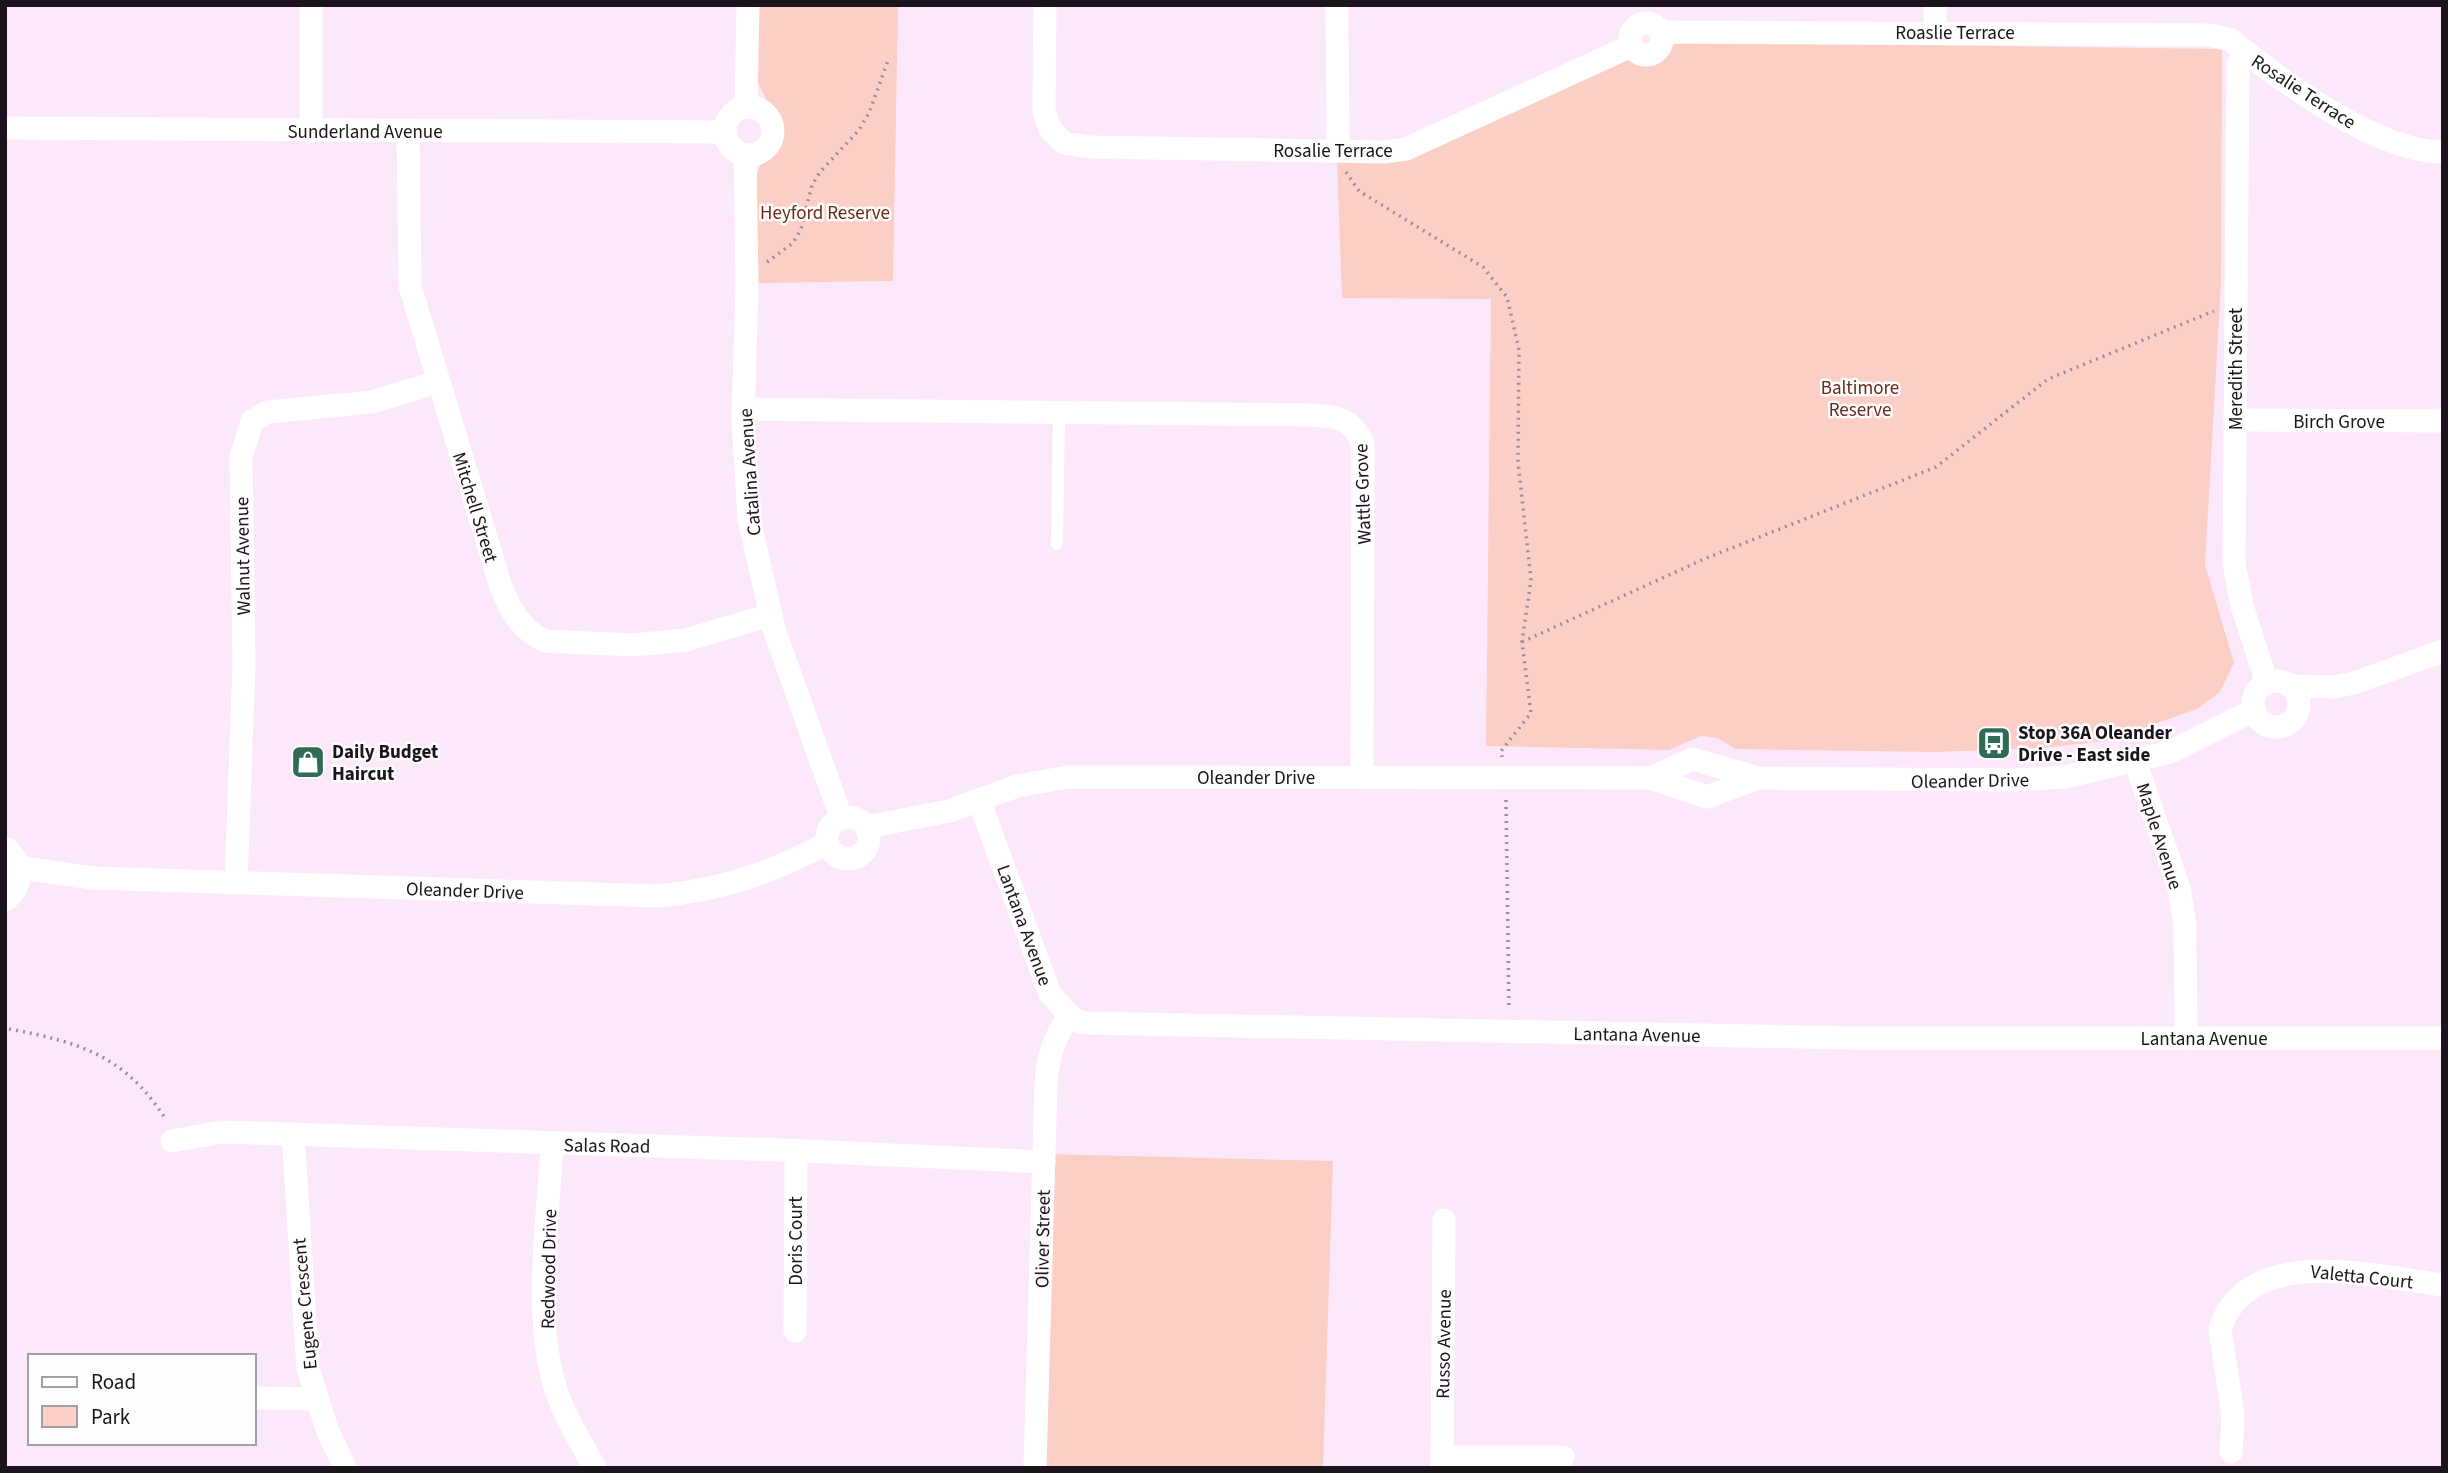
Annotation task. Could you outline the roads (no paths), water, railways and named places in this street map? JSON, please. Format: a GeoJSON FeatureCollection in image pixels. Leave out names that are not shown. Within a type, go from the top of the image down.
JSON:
{"type":"FeatureCollection","features":[{"type":"Feature","properties":{"kind":"street"},"geometry":{"type":"LineString","coordinates":[[311,5],[311,131]]}},
{"type":"Feature","properties":{"kind":"street"},"geometry":{"type":"LineString","coordinates":[[746,107],[748,5]]}},
{"type":"Feature","properties":{"kind":"street","name":"Rosalie Terrace"},"geometry":{"type":"LineString","coordinates":[[1045,5],[1044,111],[1056,138],[1064,144],[1090,147],[1406,149],[1631,46],[1631,34],[1646,20]]}},
{"type":"Feature","properties":{"kind":"street"},"geometry":{"type":"LineString","coordinates":[[1337,5],[1338,150]]}},
{"type":"Feature","properties":{"kind":"street"},"geometry":{"type":"LineString","coordinates":[[1935,5],[1935,31]]}},
{"type":"Feature","properties":{"kind":"street","name":"Roaslie Terrace"},"geometry":{"type":"LineString","coordinates":[[1646,20],[1935,31],[2210,35],[2231,40],[2245,52]]}},
{"type":"Feature","properties":{"kind":"street","name":"Rosalie Terrace"},"geometry":{"type":"LineString","coordinates":[[2245,52],[2347,123],[2425,151],[2443,152]]}},
{"type":"Feature","properties":{"kind":"street","name":"Meredith Street"},"geometry":{"type":"LineString","coordinates":[[2245,52],[2238,66],[2234,563],[2242,606],[2267,683]]}},
{"type":"Feature","properties":{"kind":"street"},"geometry":{"type":"LineString","coordinates":[[746,107],[768,117],[772,135],[763,151],[745,155],[729,146],[724,132],[729,117],[746,107]]}},
{"type":"Feature","properties":{"kind":"street","name":"Sunderland Avenue"},"geometry":{"type":"LineString","coordinates":[[5,128],[724,132]]}},
{"type":"Feature","properties":{"kind":"street","name":"Mitchell Street"},"geometry":{"type":"LineString","coordinates":[[408,131],[410,286],[501,587],[516,619],[533,635],[559,643],[663,642],[686,640],[770,615]]}},
{"type":"Feature","properties":{"kind":"street","name":"Catalina Avenue"},"geometry":{"type":"LineString","coordinates":[[745,155],[747,283],[743,409],[750,519],[770,615],[841,817]]}},
{"type":"Feature","properties":{"kind":"street","name":"Walnut Avenue"},"geometry":{"type":"LineString","coordinates":[[236,883],[244,664],[241,457],[248,429],[252,421],[268,412],[372,402],[437,382]]}},
{"type":"Feature","properties":{"kind":"street","name":"Wattle Grove"},"geometry":{"type":"LineString","coordinates":[[743,409],[1059,415],[1334,416],[1354,427],[1363,443],[1364,458],[1363,776]]}},
{"type":"Feature","properties":{"kind":"street","name":"Birch Grove"},"geometry":{"type":"LineString","coordinates":[[2235,420],[2443,421]]}},
{"type":"Feature","properties":{"kind":"street"},"geometry":{"type":"LineString","coordinates":[[2333,687],[2300,708],[2290,723],[2281,727],[2267,725],[2254,710],[2256,693],[2267,683],[2280,681],[2291,686],[2333,687],[2366,680],[2443,651]]}},
{"type":"Feature","properties":{"kind":"street"},"geometry":{"type":"LineString","coordinates":[[2291,686],[2299,700],[2300,708]]}},
{"type":"Feature","properties":{"kind":"street","name":"Oleander Drive"},"geometry":{"type":"LineString","coordinates":[[1651,778],[1692,759],[1758,778],[2013,780],[2065,777],[2135,761],[2196,741],[2254,710]]}},
{"type":"Feature","properties":{"kind":"street","name":"Maple Avenue"},"geometry":{"type":"LineString","coordinates":[[2135,761],[2179,888],[2185,925],[2186,1038]]}},
{"type":"Feature","properties":{"kind":"street","name":"Oleander Drive"},"geometry":{"type":"LineString","coordinates":[[867,827],[949,811],[1017,786],[1068,777],[1651,778],[1707,797],[1758,778]]}},
{"type":"Feature","properties":{"kind":"street","name":"Lantana Avenue"},"geometry":{"type":"LineString","coordinates":[[979,800],[1050,994],[1069,1016],[1086,1023],[1509,1032],[2443,1038]]}},
{"type":"Feature","properties":{"kind":"street"},"geometry":{"type":"LineString","coordinates":[[841,817],[857,818],[867,827],[869,845],[858,857],[841,858],[833,853],[827,843],[828,830],[841,817]]}},
{"type":"Feature","properties":{"kind":"street","name":"Oleander Drive"},"geometry":{"type":"LineString","coordinates":[[10,875],[658,896],[704,891],[742,882],[784,867],[827,843]]}},
{"type":"Feature","properties":{"kind":"street","name":"Oliver Street"},"geometry":{"type":"LineString","coordinates":[[1035,1468],[1048,1058],[1054,1039],[1069,1016]]}},
{"type":"Feature","properties":{"kind":"street","name":"Salas Road"},"geometry":{"type":"LineString","coordinates":[[172,1141],[222,1132],[796,1150],[1044,1163]]}},
{"type":"Feature","properties":{"kind":"street","name":"Eugene Crescent"},"geometry":{"type":"LineString","coordinates":[[293,1134],[308,1369],[345,1468]]}},
{"type":"Feature","properties":{"kind":"street","name":"Redwood Drive"},"geometry":{"type":"LineString","coordinates":[[552,1144],[544,1320],[549,1364],[560,1401],[595,1468]]}},
{"type":"Feature","properties":{"kind":"street","name":"Doris Court"},"geometry":{"type":"LineString","coordinates":[[795,1331],[796,1150]]}},
{"type":"Feature","properties":{"kind":"street","name":"Russo Avenue"},"geometry":{"type":"LineString","coordinates":[[1442,1462],[1444,1220]]}},
{"type":"Feature","properties":{"kind":"street","name":"Valetta Court"},"geometry":{"type":"LineString","coordinates":[[2231,1452],[2233,1415],[2220,1329],[2228,1310],[2243,1294],[2262,1283],[2300,1270],[2332,1270],[2443,1285]]}},
{"type":"Feature","properties":{"kind":"street"},"geometry":{"type":"LineString","coordinates":[[256,1398],[317,1399]]}},
{"type":"Feature","properties":{"kind":"street"},"geometry":{"type":"LineString","coordinates":[[1442,1462],[1563,1457]]}},
{"type":"Feature","properties":{"kind":"lane"},"geometry":{"type":"LineString","coordinates":[[1057,544],[1059,415]]}},
{"type":"Feature","properties":{"kind":"place","name":"Stop 36A Oleander Drive - East side"},"geometry":{"type":"Point","coordinates":[1994,743]}},
{"type":"Feature","properties":{"kind":"place","name":"Daily Budget Haircut"},"geometry":{"type":"Point","coordinates":[308,762]}},
{"type":"Feature","properties":{"kind":"park label","name":"Heyford Reserve"},"geometry":{"type":"Point","coordinates":[825,212]}},
{"type":"Feature","properties":{"kind":"park label","name":"Baltimore Reserve"},"geometry":{"type":"Point","coordinates":[1860,398]}}]}
